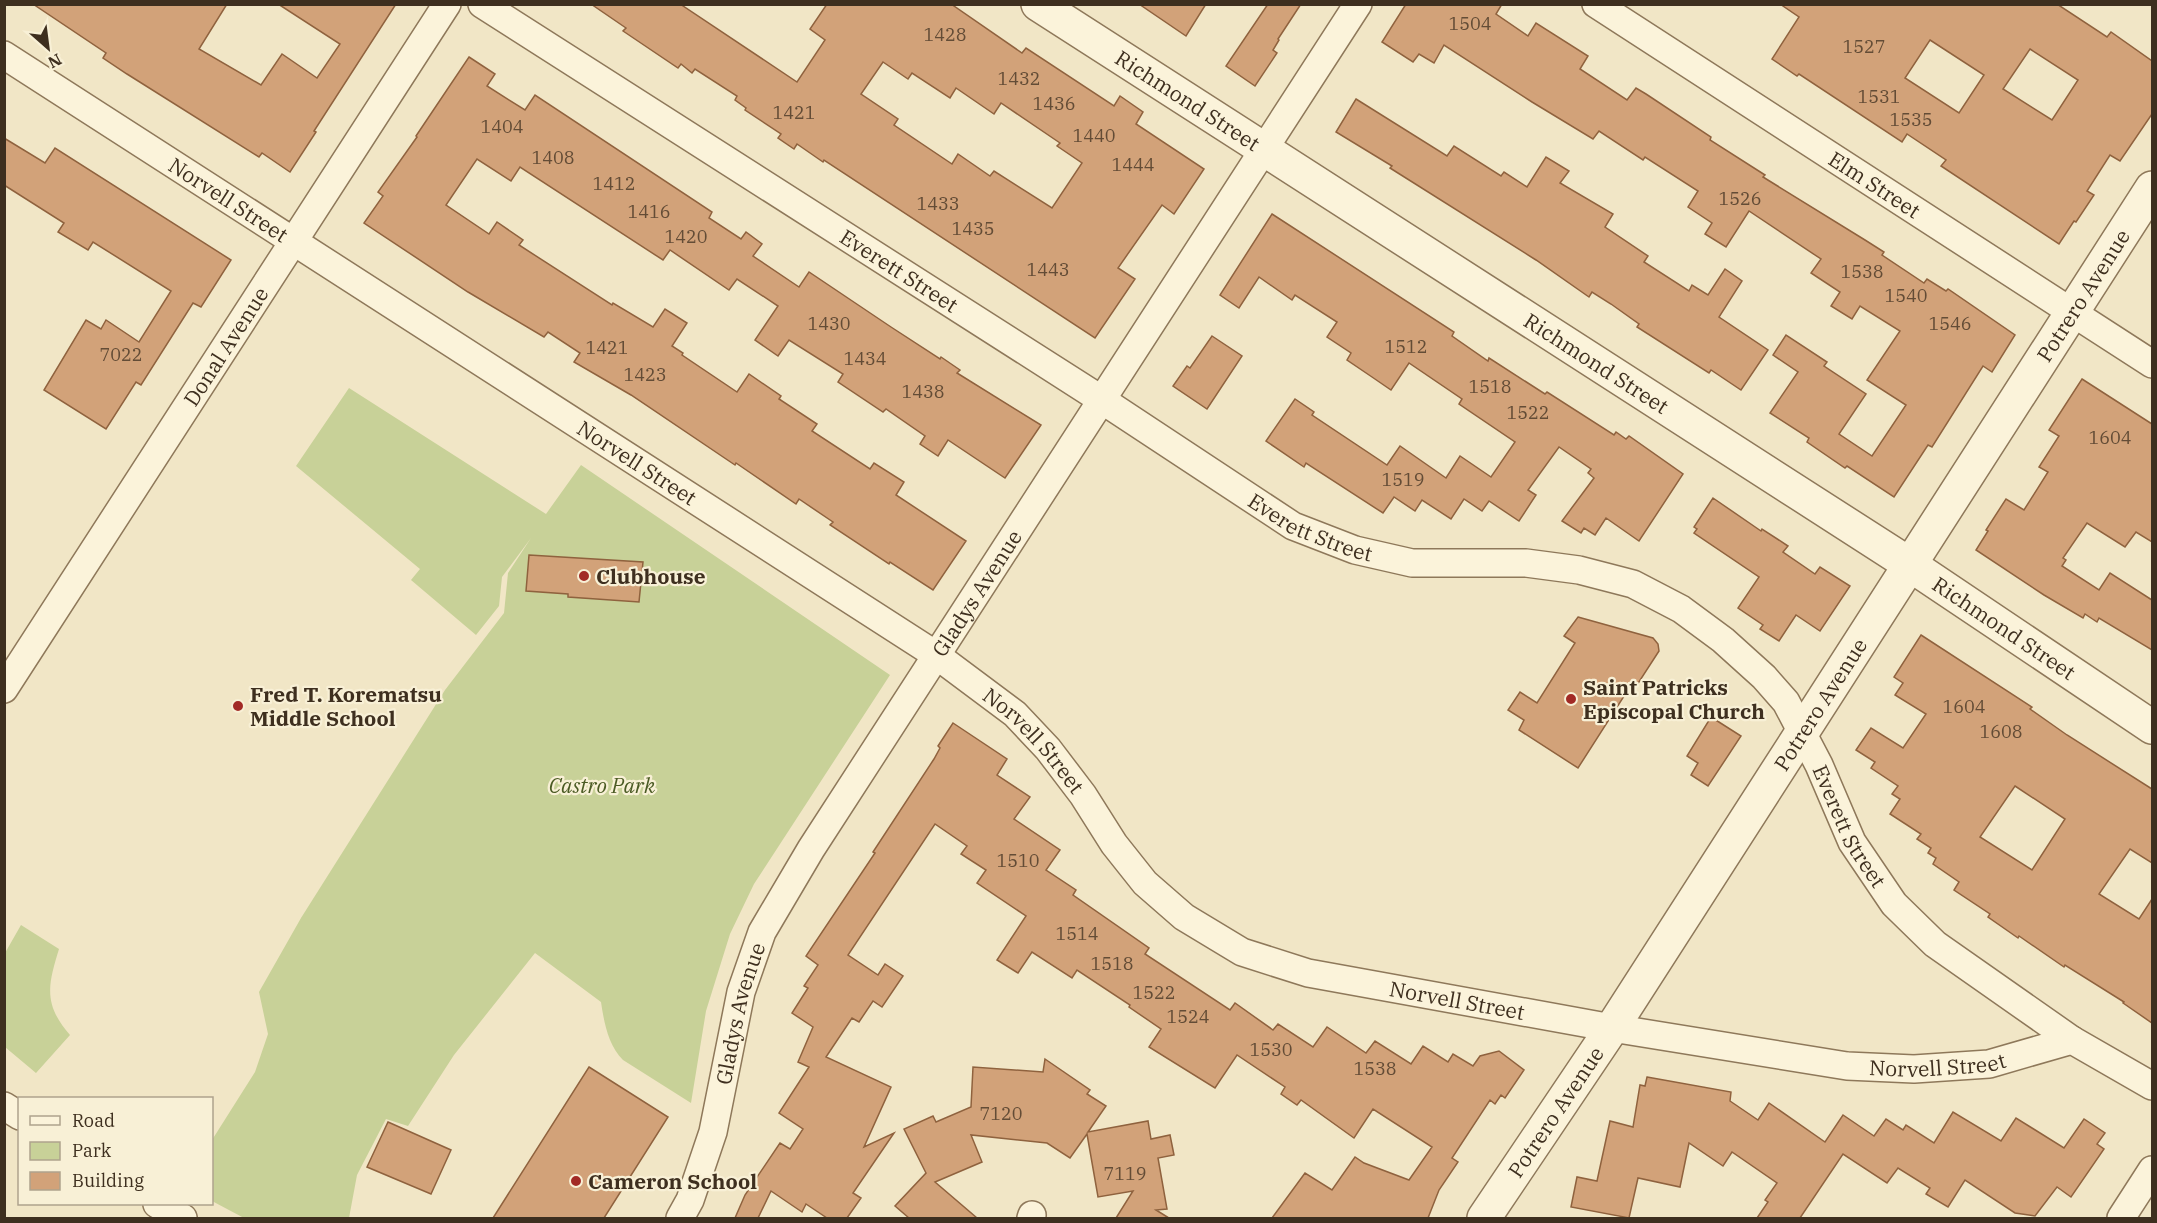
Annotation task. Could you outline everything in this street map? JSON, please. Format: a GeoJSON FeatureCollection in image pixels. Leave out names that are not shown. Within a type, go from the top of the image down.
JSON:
{"type":"FeatureCollection","features":[{"type":"Feature","properties":{"kind":"street","name":"Donal Avenue"},"geometry":{"type":"LineString","coordinates":[[9,673],[294,242],[447,4]]}},
{"type":"Feature","properties":{"kind":"street","name":"Everett Street"},"geometry":{"type":"LineString","coordinates":[[482,4],[1102,400],[1293,526],[1355,550],[1412,563],[1526,563],[1579,570],[1633,584],[1680,609],[1724,640],[1764,677],[1786,702],[1819,765],[1851,842],[1894,904],[1935,944],[2072,1040]]}},
{"type":"Feature","properties":{"kind":"street","name":"Richmond Street"},"geometry":{"type":"LineString","coordinates":[[1038,4],[1909,564],[2152,727]]}},
{"type":"Feature","properties":{"kind":"street","name":"Gladys Avenue"},"geometry":{"type":"LineString","coordinates":[[680,1218],[690,1200],[713,1132],[741,992],[762,932],[811,849],[1358,4]]}},
{"type":"Feature","properties":{"kind":"street","name":"Elm Street"},"geometry":{"type":"LineString","coordinates":[[1596,4],[2152,364]]}},
{"type":"Feature","properties":{"kind":"street","name":"Norvell Street"},"geometry":{"type":"LineString","coordinates":[[4,55],[936,655],[1015,714],[1048,748],[1083,795],[1114,844],[1145,883],[1184,917],[1242,952],[1308,973],[1612,1028],[1847,1066],[1914,1069],[1989,1064],[2072,1040]]}},
{"type":"Feature","properties":{"kind":"street","name":"Potrero Avenue"},"geometry":{"type":"LineString","coordinates":[[1484,1218],[1612,1028],[2152,188]]}},
{"type":"Feature","properties":{"kind":"street"},"geometry":{"type":"LineString","coordinates":[[2072,1040],[2152,1086]]}},
{"type":"Feature","properties":{"kind":"street"},"geometry":{"type":"LineString","coordinates":[[4,1106],[18,1115]]}},
{"type":"Feature","properties":{"kind":"street"},"geometry":{"type":"LineString","coordinates":[[2121,1218],[2152,1170]]}},
{"type":"Feature","properties":{"kind":"street"},"geometry":{"type":"LineString","coordinates":[[160,1205],[183,1218]]}},
{"type":"Feature","properties":{"kind":"green space","name":"Castro Park"},"geometry":{"type":"Polygon","coordinates":[[[349,388],[546,514],[581,465],[890,675],[754,884],[730,934],[706,1011],[691,1103],[623,1060],[610,1040],[601,1002],[535,953],[454,1055],[408,1126],[386,1119],[357,1175],[349,1218],[244,1218],[213,1202],[213,1138],[255,1072],[268,1034],[259,992],[301,918],[445,690],[504,613],[508,573],[531,538],[502,577],[499,606],[476,635],[411,580],[420,569],[296,466],[349,388]]]}},
{"type":"Feature","properties":{"kind":"green space"},"geometry":{"type":"Polygon","coordinates":[[[21,925],[59,949],[52,973],[50,994],[55,1014],[70,1035],[36,1073],[5,1047],[5,953],[21,925]]]}},
{"type":"Feature","properties":{"kind":"building"},"geometry":{"type":"Polygon","coordinates":[[[33,4],[227,4],[199,49],[261,85],[282,54],[317,78],[340,44],[278,4],[396,4],[290,172],[262,153],[259,157],[127,74],[103,58],[106,53],[33,4]]]}},
{"type":"Feature","properties":{"kind":"building"},"geometry":{"type":"Polygon","coordinates":[[[591,4],[680,4],[797,82],[825,40],[810,29],[827,4],[951,4],[1022,53],[1026,48],[1114,106],[1120,96],[1143,112],[1136,124],[1204,169],[1174,214],[1162,205],[1118,268],[1135,279],[1095,338],[824,160],[823,162],[797,144],[794,149],[778,138],[781,134],[745,110],[746,108],[735,100],[737,96],[695,69],[692,73],[681,64],[678,68],[623,31],[626,28],[591,4]],[[883,62],[861,94],[898,119],[894,125],[952,164],[958,154],[990,176],[994,171],[1052,208],[1082,163],[1057,146],[1060,143],[1001,103],[994,114],[956,88],[950,98],[912,73],[908,79],[883,62]]]}},
{"type":"Feature","properties":{"kind":"building"},"geometry":{"type":"Polygon","coordinates":[[[1139,4],[1206,4],[1186,36],[1139,4]]]}},
{"type":"Feature","properties":{"kind":"building"},"geometry":{"type":"Polygon","coordinates":[[[1268,4],[1301,4],[1278,39],[1273,50],[1277,53],[1255,86],[1226,66],[1268,4]]]}},
{"type":"Feature","properties":{"kind":"building"},"geometry":{"type":"Polygon","coordinates":[[[1406,4],[1502,4],[1496,14],[1528,36],[1536,23],[1588,56],[1580,69],[1627,100],[1636,88],[1646,94],[1711,137],[1710,140],[1765,175],[1763,177],[1884,252],[1882,255],[1924,283],[1927,279],[1946,291],[1948,289],[2015,335],[1992,372],[1983,366],[1932,447],[1928,445],[1894,497],[1847,466],[1845,468],[1807,442],[1809,438],[1770,413],[1798,372],[1773,355],[1786,335],[1827,362],[1824,366],[1866,394],[1839,434],[1872,456],[1906,405],[1867,380],[1900,331],[1860,306],[1852,319],[1831,306],[1840,292],[1811,273],[1821,259],[1749,211],[1726,247],[1705,234],[1712,223],[1688,207],[1698,191],[1645,157],[1643,160],[1599,131],[1593,139],[1444,45],[1434,63],[1419,54],[1413,62],[1382,42],[1406,4]]]}},
{"type":"Feature","properties":{"kind":"building"},"geometry":{"type":"Polygon","coordinates":[[[1780,4],[2057,4],[2107,37],[2111,32],[2152,61],[2152,114],[2120,161],[2110,155],[2087,191],[2094,195],[2059,244],[1941,166],[1946,160],[1907,134],[1902,142],[1799,74],[1797,76],[1772,59],[1799,17],[1780,4]],[[1930,40],[1905,78],[1959,113],[1984,75],[1930,40]],[[2030,49],[2003,89],[2052,120],[2078,80],[2030,49]]]}},
{"type":"Feature","properties":{"kind":"building"},"geometry":{"type":"Polygon","coordinates":[[[469,57],[495,74],[487,86],[525,110],[535,95],[712,212],[709,218],[741,239],[746,232],[762,244],[753,256],[799,287],[809,272],[960,370],[957,373],[1041,425],[1005,478],[948,440],[938,456],[920,444],[925,436],[886,409],[883,412],[838,382],[843,374],[789,340],[778,356],[755,340],[778,306],[737,279],[729,290],[670,250],[663,260],[520,167],[511,181],[477,159],[446,205],[489,234],[497,222],[523,240],[519,245],[612,305],[613,303],[653,327],[665,309],[687,323],[672,346],[683,353],[682,355],[737,392],[749,374],[781,396],[779,399],[817,424],[812,431],[870,469],[874,463],[904,482],[896,495],[966,541],[933,590],[830,525],[833,522],[799,499],[796,504],[631,395],[574,362],[580,353],[548,332],[544,337],[468,292],[364,223],[383,196],[378,192],[469,57]]]}},
{"type":"Feature","properties":{"kind":"building"},"geometry":{"type":"Polygon","coordinates":[[[1356,99],[1447,156],[1454,146],[1501,176],[1504,172],[1527,187],[1546,157],[1569,171],[1560,183],[1613,214],[1605,227],[1648,256],[1644,262],[1689,291],[1692,285],[1708,295],[1725,269],[1742,281],[1719,317],[1768,350],[1741,390],[1711,370],[1709,373],[1637,327],[1639,324],[1592,292],[1589,297],[1536,260],[1390,168],[1392,166],[1336,132],[1356,99]]]}},
{"type":"Feature","properties":{"kind":"building"},"geometry":{"type":"Polygon","coordinates":[[[4,138],[45,163],[55,148],[231,260],[201,307],[193,303],[141,385],[136,382],[106,429],[44,390],[86,320],[101,329],[106,320],[139,342],[171,291],[93,242],[88,250],[58,232],[64,223],[4,185],[4,138]]]}},
{"type":"Feature","properties":{"kind":"building"},"geometry":{"type":"Polygon","coordinates":[[[1272,214],[1454,332],[1452,336],[1488,361],[1489,358],[1614,435],[1616,432],[1626,439],[1629,436],[1683,474],[1639,541],[1606,518],[1595,535],[1584,528],[1581,533],[1562,521],[1594,478],[1588,473],[1591,469],[1559,447],[1528,490],[1536,495],[1519,521],[1489,501],[1482,511],[1464,499],[1451,519],[1422,500],[1415,511],[1394,497],[1383,513],[1306,463],[1304,467],[1266,441],[1295,399],[1314,412],[1312,415],[1387,465],[1400,446],[1446,478],[1460,456],[1491,477],[1515,442],[1459,404],[1462,399],[1409,363],[1391,390],[1347,360],[1351,353],[1327,337],[1337,322],[1295,295],[1292,300],[1259,277],[1239,308],[1220,295],[1272,214]]]}},
{"type":"Feature","properties":{"kind":"building"},"geometry":{"type":"Polygon","coordinates":[[[1212,336],[1242,356],[1207,409],[1173,386],[1187,366],[1190,368],[1212,336]]]}},
{"type":"Feature","properties":{"kind":"building"},"geometry":{"type":"Polygon","coordinates":[[[2082,379],[2152,424],[2152,542],[2136,532],[2125,547],[2087,523],[2063,558],[2066,560],[2062,566],[2099,590],[2110,573],[2152,600],[2152,650],[2099,618],[2097,622],[2085,614],[2083,618],[1976,550],[2006,499],[2024,510],[2048,472],[2039,467],[2059,436],[2049,430],[2082,379]]]}},
{"type":"Feature","properties":{"kind":"building"},"geometry":{"type":"Polygon","coordinates":[[[1713,498],[1761,531],[1762,529],[1788,546],[1783,552],[1815,574],[1820,567],[1850,586],[1820,631],[1796,615],[1779,641],[1760,629],[1763,625],[1738,608],[1759,577],[1694,533],[1697,529],[1694,527],[1713,498]]]}},
{"type":"Feature","properties":{"kind":"building","name":"Clubhouse"},"geometry":{"type":"Polygon","coordinates":[[[529,555],[643,562],[639,602],[568,597],[568,594],[526,591],[529,555]]]}},
{"type":"Feature","properties":{"kind":"building"},"geometry":{"type":"Polygon","coordinates":[[[1578,617],[1653,638],[1658,644],[1659,651],[1637,685],[1633,682],[1578,768],[1519,730],[1524,720],[1508,710],[1520,692],[1537,703],[1575,643],[1564,636],[1578,617]]]}},
{"type":"Feature","properties":{"kind":"building"},"geometry":{"type":"Polygon","coordinates":[[[1921,635],[2032,707],[2030,709],[2067,735],[2152,789],[2152,863],[2130,849],[2099,894],[2139,919],[2152,899],[2152,1023],[2124,1002],[2065,965],[2064,967],[2019,936],[2018,938],[1988,917],[1990,914],[1954,890],[1959,882],[1933,864],[1936,858],[1928,853],[1931,848],[1917,839],[1921,834],[1890,814],[1900,799],[1892,794],[1898,786],[1871,768],[1875,762],[1856,750],[1871,728],[1903,748],[1926,714],[1895,695],[1903,683],[1894,677],[1921,635]],[[2015,786],[1980,837],[2032,870],[2065,819],[2015,786]]]}},
{"type":"Feature","properties":{"kind":"building"},"geometry":{"type":"Polygon","coordinates":[[[1711,717],[1741,736],[1708,786],[1691,775],[1698,763],[1687,756],[1711,717]]]}},
{"type":"Feature","properties":{"kind":"building"},"geometry":{"type":"Polygon","coordinates":[[[953,723],[1007,759],[997,775],[1030,797],[1014,819],[1060,850],[1046,870],[1076,890],[1073,895],[1149,948],[1145,954],[1230,1010],[1235,1003],[1273,1030],[1278,1024],[1313,1047],[1327,1027],[1366,1053],[1375,1041],[1411,1064],[1423,1046],[1448,1062],[1453,1054],[1473,1066],[1480,1056],[1499,1051],[1524,1070],[1505,1098],[1501,1095],[1495,1104],[1490,1100],[1452,1158],[1458,1162],[1439,1190],[1428,1218],[1272,1218],[1305,1173],[1332,1190],[1355,1157],[1364,1163],[1409,1180],[1432,1147],[1373,1109],[1354,1138],[1301,1100],[1297,1105],[1281,1094],[1285,1087],[1237,1055],[1215,1088],[1149,1047],[1161,1029],[1129,1007],[1130,1005],[1077,970],[1072,978],[1032,952],[1018,973],[997,960],[1026,916],[977,883],[986,870],[961,854],[967,846],[935,824],[848,955],[878,975],[885,964],[903,976],[882,1007],[873,1001],[859,1022],[852,1018],[826,1057],[891,1087],[864,1147],[894,1133],[853,1193],[861,1198],[847,1218],[827,1218],[806,1204],[802,1212],[771,1191],[758,1218],[735,1218],[745,1195],[780,1143],[790,1149],[803,1129],[779,1113],[809,1067],[798,1062],[813,1027],[792,1013],[808,988],[804,986],[818,965],[806,956],[875,853],[873,852],[934,759],[940,748],[938,746],[953,723]]]}},
{"type":"Feature","properties":{"kind":"building"},"geometry":{"type":"Polygon","coordinates":[[[1045,1059],[1090,1090],[1087,1094],[1106,1106],[1088,1132],[1148,1121],[1151,1139],[1170,1135],[1174,1155],[1158,1158],[1167,1209],[1156,1210],[1169,1218],[1116,1218],[1133,1191],[1098,1197],[1087,1134],[1070,1158],[1047,1143],[971,1135],[982,1162],[935,1182],[977,1218],[909,1218],[895,1206],[926,1173],[904,1129],[933,1116],[936,1122],[971,1107],[973,1067],[1043,1072],[1045,1059]]]}},
{"type":"Feature","properties":{"kind":"building"},"geometry":{"type":"Polygon","coordinates":[[[589,1067],[668,1117],[604,1218],[493,1218],[589,1067]]]}},
{"type":"Feature","properties":{"kind":"building"},"geometry":{"type":"Polygon","coordinates":[[[1647,1077],[1731,1092],[1730,1101],[1758,1120],[1769,1103],[1825,1142],[1843,1115],[1874,1136],[1886,1119],[1903,1130],[1906,1125],[1934,1143],[1953,1112],[2001,1141],[2016,1118],[2064,1148],[2084,1119],[2105,1133],[2097,1144],[2104,1149],[2071,1197],[2057,1187],[2035,1216],[2015,1213],[1965,1180],[1948,1207],[1926,1194],[1930,1188],[1898,1168],[1887,1183],[1843,1154],[1800,1218],[1757,1218],[1768,1202],[1765,1200],[1777,1183],[1732,1152],[1723,1166],[1689,1143],[1680,1187],[1638,1178],[1629,1218],[1571,1207],[1577,1177],[1597,1181],[1610,1121],[1633,1127],[1640,1085],[1645,1086],[1647,1077]]]}},
{"type":"Feature","properties":{"kind":"building"},"geometry":{"type":"Polygon","coordinates":[[[388,1122],[451,1150],[431,1194],[367,1167],[388,1122]]]}},
{"type":"Feature","properties":{"kind":"place","name":"Clubhouse"},"geometry":{"type":"Point","coordinates":[584,576]}},
{"type":"Feature","properties":{"kind":"place","name":"Saint Patricks Episcopal Church"},"geometry":{"type":"Point","coordinates":[1571,699]}},
{"type":"Feature","properties":{"kind":"place","name":"Fred T. Korematsu Middle School"},"geometry":{"type":"Point","coordinates":[238,706]}},
{"type":"Feature","properties":{"kind":"place","name":"Cameron School"},"geometry":{"type":"Point","coordinates":[576,1181]}}]}
